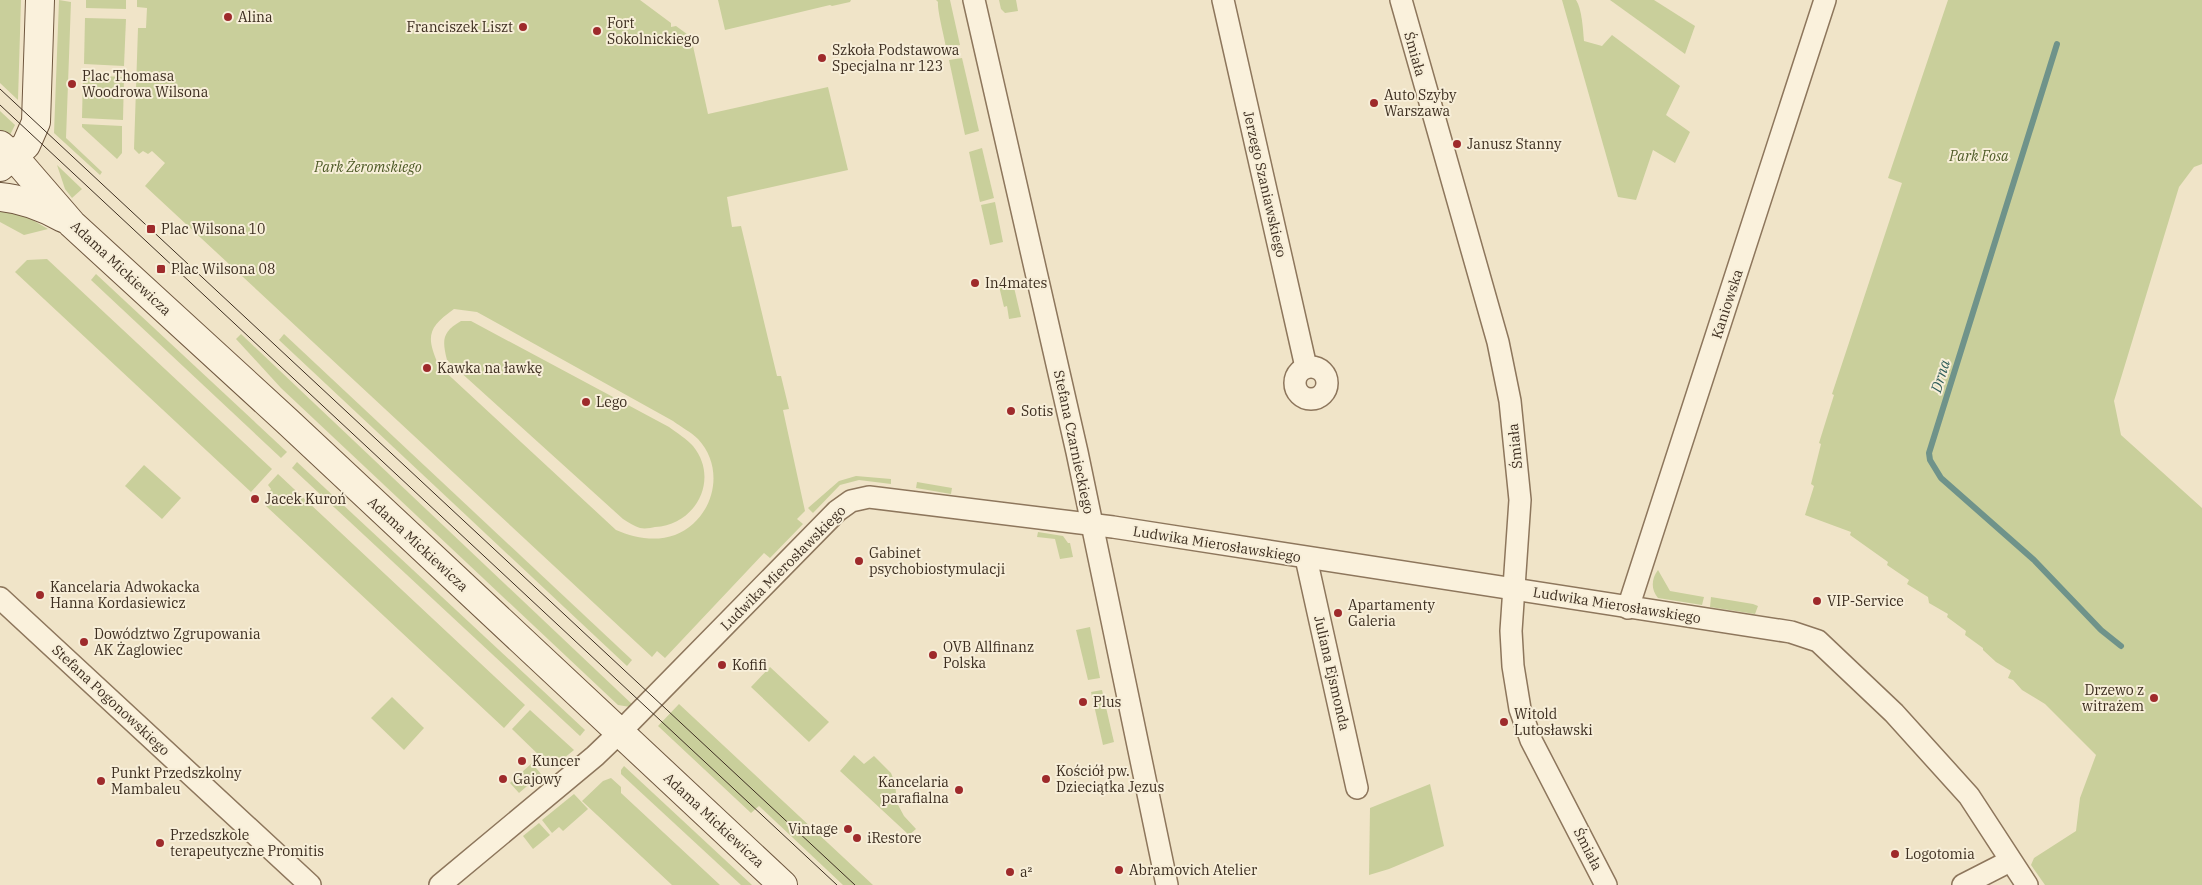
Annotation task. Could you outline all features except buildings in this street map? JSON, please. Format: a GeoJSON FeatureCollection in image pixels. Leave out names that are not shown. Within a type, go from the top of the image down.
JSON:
{"type":"FeatureCollection","features":[{"type":"Feature","properties":{"kind":"main road"},"geometry":{"type":"LineString","coordinates":[[5,156],[26,145],[36,122],[40,0]]}},
{"type":"Feature","properties":{"kind":"main road","name":"Adama Mickiewicza"},"geometry":{"type":"LineString","coordinates":[[5,156],[72,224],[287,421],[783,885]]}},
{"type":"Feature","properties":{"kind":"main road"},"geometry":{"type":"LineString","coordinates":[[0,197],[15,199],[44,208],[72,224]]}},
{"type":"Feature","properties":{"kind":"street","name":"Stefana Czarnieckiego"},"geometry":{"type":"LineString","coordinates":[[974,0],[1026,224],[1167,885]]}},
{"type":"Feature","properties":{"kind":"street","name":"Jerzego Szaniawskiego"},"geometry":{"type":"LineString","coordinates":[[1223,0],[1306,367]]}},
{"type":"Feature","properties":{"kind":"street","name":"Śmiała"},"geometry":{"type":"LineString","coordinates":[[1401,0],[1498,342],[1510,401],[1520,500],[1513,589],[1513,658],[1520,709],[1531,740],[1606,885]]}},
{"type":"Feature","properties":{"kind":"street","name":"Kaniowska"},"geometry":{"type":"LineString","coordinates":[[1628,608],[1825,0]]}},
{"type":"Feature","properties":{"kind":"street","name":"Ludwika Mierosławskiego"},"geometry":{"type":"LineString","coordinates":[[440,885],[587,763],[619,733],[837,511],[851,501],[869,497],[1091,525],[1513,589],[1790,632],[1818,641],[1894,714],[1969,796],[2027,885]]}},
{"type":"Feature","properties":{"kind":"street","name":"Juliana Ejsmonda"},"geometry":{"type":"LineString","coordinates":[[1306,558],[1357,788]]}},
{"type":"Feature","properties":{"kind":"street","name":"Stefana Pogonowskiego"},"geometry":{"type":"LineString","coordinates":[[0,598],[310,885]]}},
{"type":"Feature","properties":{"kind":"street"},"geometry":{"type":"LineString","coordinates":[[1963,885],[2010,861]]}},
{"type":"Feature","properties":{"kind":"green space"},"geometry":{"type":"Polygon","coordinates":[[[0,0],[21,0],[18,100],[0,83],[0,0]]]}},
{"type":"Feature","properties":{"kind":"green space"},"geometry":{"type":"Polygon","coordinates":[[[59,0],[71,2],[66,138],[102,172],[100,175],[54,133],[59,0]]]}},
{"type":"Feature","properties":{"kind":"green space"},"geometry":{"type":"Polygon","coordinates":[[[86,0],[126,0],[126,9],[86,8],[86,0]]]}},
{"type":"Feature","properties":{"kind":"green space","name":"Park Żeromskiego"},"geometry":{"type":"Polygon","coordinates":[[[137,0],[640,0],[671,23],[671,27],[676,26],[691,37],[708,114],[828,87],[848,170],[727,197],[732,227],[741,226],[777,376],[781,376],[789,409],[783,410],[805,511],[797,519],[803,524],[770,558],[764,553],[665,658],[657,651],[652,657],[145,186],[165,163],[152,151],[148,154],[143,151],[139,154],[134,149],[138,28],[146,28],[147,8],[137,7],[137,0]],[[454,309],[438,322],[434,328],[431,340],[439,366],[616,530],[638,537],[653,539],[668,537],[688,528],[699,518],[707,506],[712,493],[713,479],[712,465],[707,451],[698,439],[673,421],[477,312],[454,309]]]}},
{"type":"Feature","properties":{"kind":"green space"},"geometry":{"type":"Polygon","coordinates":[[[718,0],[851,0],[850,2],[725,30],[718,0]]]}},
{"type":"Feature","properties":{"kind":"green space"},"geometry":{"type":"Polygon","coordinates":[[[936,0],[950,0],[960,45],[946,47],[938,2],[936,0]]]}},
{"type":"Feature","properties":{"kind":"green space"},"geometry":{"type":"Polygon","coordinates":[[[999,0],[1016,0],[1018,11],[1005,13],[1001,9],[999,0]]]}},
{"type":"Feature","properties":{"kind":"green space"},"geometry":{"type":"Polygon","coordinates":[[[1562,0],[1576,0],[1581,14],[1584,41],[1602,46],[1612,35],[1680,86],[1666,115],[1690,132],[1675,163],[1653,150],[1636,200],[1618,197],[1562,0]]]}},
{"type":"Feature","properties":{"kind":"green space"},"geometry":{"type":"Polygon","coordinates":[[[1610,0],[1654,0],[1695,26],[1685,54],[1610,0]]]}},
{"type":"Feature","properties":{"kind":"green space","name":"Park Fosa"},"geometry":{"type":"Polygon","coordinates":[[[1948,0],[2202,0],[2202,164],[2194,167],[2179,187],[2114,401],[2121,435],[2202,508],[2202,885],[2045,885],[2031,865],[2034,858],[2076,831],[2080,798],[2096,755],[2045,704],[2022,690],[2013,680],[2008,678],[2011,671],[1996,662],[1983,648],[1965,635],[1966,631],[1947,617],[1948,614],[1929,603],[1928,597],[1907,584],[1909,580],[1887,565],[1888,562],[1850,535],[1851,532],[1805,515],[1814,486],[1811,484],[1821,444],[1819,443],[1834,395],[1832,394],[1902,183],[1888,178],[1948,0]]]}},
{"type":"Feature","properties":{"kind":"green space"},"geometry":{"type":"Polygon","coordinates":[[[85,18],[126,19],[124,66],[84,64],[85,18]]]}},
{"type":"Feature","properties":{"kind":"green space"},"geometry":{"type":"Polygon","coordinates":[[[962,58],[979,131],[965,135],[949,60],[962,58]]]}},
{"type":"Feature","properties":{"kind":"green space"},"geometry":{"type":"Polygon","coordinates":[[[83,75],[124,77],[123,120],[82,118],[83,75]]]}},
{"type":"Feature","properties":{"kind":"green space"},"geometry":{"type":"Polygon","coordinates":[[[0,111],[15,125],[10,135],[7,136],[0,130],[0,111]]]}},
{"type":"Feature","properties":{"kind":"green space"},"geometry":{"type":"Polygon","coordinates":[[[82,124],[122,126],[122,153],[117,159],[82,127],[82,124]]]}},
{"type":"Feature","properties":{"kind":"green space"},"geometry":{"type":"Polygon","coordinates":[[[982,148],[994,198],[980,202],[969,152],[982,148]]]}},
{"type":"Feature","properties":{"kind":"green space"},"geometry":{"type":"Polygon","coordinates":[[[57,165],[82,189],[72,198],[65,189],[57,165]]]}},
{"type":"Feature","properties":{"kind":"green space"},"geometry":{"type":"Polygon","coordinates":[[[995,202],[1003,242],[990,245],[981,205],[995,202]]]}},
{"type":"Feature","properties":{"kind":"green space"},"geometry":{"type":"Polygon","coordinates":[[[0,209],[24,215],[48,229],[24,235],[0,222],[0,209]]]}},
{"type":"Feature","properties":{"kind":"green space"},"geometry":{"type":"Polygon","coordinates":[[[47,259],[272,469],[251,492],[15,272],[27,260],[47,259]]]}},
{"type":"Feature","properties":{"kind":"green space"},"geometry":{"type":"Polygon","coordinates":[[[96,274],[287,452],[281,458],[91,280],[96,274]]]}},
{"type":"Feature","properties":{"kind":"green space"},"geometry":{"type":"Polygon","coordinates":[[[1012,279],[1021,317],[1009,319],[1007,306],[1004,307],[998,282],[1012,279]]]}},
{"type":"Feature","properties":{"kind":"green space"},"geometry":{"type":"Polygon","coordinates":[[[461,321],[471,321],[669,427],[685,438],[693,446],[701,459],[704,472],[704,486],[700,498],[692,509],[682,518],[670,524],[650,528],[640,528],[623,519],[447,360],[444,347],[445,337],[450,329],[461,321]]]}},
{"type":"Feature","properties":{"kind":"green space"},"geometry":{"type":"Polygon","coordinates":[[[241,334],[634,706],[618,705],[281,388],[236,339],[241,334]]]}},
{"type":"Feature","properties":{"kind":"green space"},"geometry":{"type":"Polygon","coordinates":[[[284,334],[632,660],[627,666],[279,340],[284,334]]]}},
{"type":"Feature","properties":{"kind":"green space"},"geometry":{"type":"Polygon","coordinates":[[[297,462],[585,730],[580,736],[292,468],[297,462]]]}},
{"type":"Feature","properties":{"kind":"green space"},"geometry":{"type":"Polygon","coordinates":[[[144,465],[181,498],[162,519],[125,486],[144,465]]]}},
{"type":"Feature","properties":{"kind":"green space"},"geometry":{"type":"Polygon","coordinates":[[[278,474],[525,705],[504,728],[266,506],[270,500],[271,489],[268,485],[278,474]]]}},
{"type":"Feature","properties":{"kind":"green space"},"geometry":{"type":"Polygon","coordinates":[[[856,476],[891,479],[891,484],[859,480],[840,485],[813,513],[808,508],[839,481],[856,476]]]}},
{"type":"Feature","properties":{"kind":"green space"},"geometry":{"type":"Polygon","coordinates":[[[917,482],[952,488],[951,494],[916,488],[917,482]]]}},
{"type":"Feature","properties":{"kind":"green space"},"geometry":{"type":"Polygon","coordinates":[[[1038,532],[1063,536],[1070,543],[1073,557],[1060,559],[1055,539],[1037,537],[1038,532]]]}},
{"type":"Feature","properties":{"kind":"green space"},"geometry":{"type":"Polygon","coordinates":[[[1658,570],[1670,591],[1704,597],[1702,605],[1658,598],[1654,592],[1653,584],[1658,570]]]}},
{"type":"Feature","properties":{"kind":"green space"},"geometry":{"type":"Polygon","coordinates":[[[1711,597],[1758,606],[1755,614],[1710,607],[1711,597]]]}},
{"type":"Feature","properties":{"kind":"green space"},"geometry":{"type":"Polygon","coordinates":[[[1090,627],[1100,678],[1088,680],[1076,630],[1090,627]]]}},
{"type":"Feature","properties":{"kind":"green space"},"geometry":{"type":"Polygon","coordinates":[[[770,667],[829,722],[809,742],[751,687],[770,667]]]}},
{"type":"Feature","properties":{"kind":"green space"},"geometry":{"type":"Polygon","coordinates":[[[1102,690],[1114,742],[1103,745],[1091,692],[1102,690]]]}},
{"type":"Feature","properties":{"kind":"green space"},"geometry":{"type":"Polygon","coordinates":[[[392,697],[424,728],[404,750],[371,718],[392,697]]]}},
{"type":"Feature","properties":{"kind":"green space"},"geometry":{"type":"Polygon","coordinates":[[[679,704],[873,885],[843,885],[759,806],[751,813],[658,726],[679,704]]]}},
{"type":"Feature","properties":{"kind":"green space"},"geometry":{"type":"Polygon","coordinates":[[[530,710],[574,750],[558,763],[546,762],[512,729],[530,710]]]}},
{"type":"Feature","properties":{"kind":"green space"},"geometry":{"type":"Polygon","coordinates":[[[854,755],[864,764],[874,756],[891,773],[895,783],[897,803],[904,816],[916,829],[909,835],[840,771],[854,755]]]}},
{"type":"Feature","properties":{"kind":"green space"},"geometry":{"type":"Polygon","coordinates":[[[532,763],[541,774],[519,793],[510,783],[532,763]]]}},
{"type":"Feature","properties":{"kind":"green space"},"geometry":{"type":"Polygon","coordinates":[[[624,766],[752,885],[741,885],[621,774],[624,766]]]}},
{"type":"Feature","properties":{"kind":"green space"},"geometry":{"type":"Polygon","coordinates":[[[611,778],[621,787],[621,793],[720,885],[672,885],[582,801],[603,781],[611,778]]]}},
{"type":"Feature","properties":{"kind":"green space"},"geometry":{"type":"Polygon","coordinates":[[[1430,784],[1444,846],[1389,869],[1369,875],[1370,808],[1430,784]]]}},
{"type":"Feature","properties":{"kind":"green space"},"geometry":{"type":"Polygon","coordinates":[[[574,794],[588,809],[563,831],[559,827],[552,833],[542,820],[574,794]]]}},
{"type":"Feature","properties":{"kind":"green space"},"geometry":{"type":"Polygon","coordinates":[[[539,823],[550,835],[533,849],[523,836],[539,823]]]}},
{"type":"Feature","properties":{"kind":"waterway","name":"Drna"},"geometry":{"type":"LineString","coordinates":[[2057,44],[1929,453],[1930,460],[1941,478],[2034,560],[2101,630],[2121,646]]}},
{"type":"Feature","properties":{"kind":"tram line"},"geometry":{"type":"LineString","coordinates":[[0,89],[855,885]]}},
{"type":"Feature","properties":{"kind":"tram line"},"geometry":{"type":"LineString","coordinates":[[0,105],[837,885]]}},
{"type":"Feature","properties":{"kind":"place","name":"Alina"},"geometry":{"type":"Point","coordinates":[228,17]}},
{"type":"Feature","properties":{"kind":"place","name":"Franciszek Liszt"},"geometry":{"type":"Point","coordinates":[523,27]}},
{"type":"Feature","properties":{"kind":"place","name":"Fort Sokolnickiego"},"geometry":{"type":"Point","coordinates":[597,31]}},
{"type":"Feature","properties":{"kind":"place","name":"Szkoła Podstawowa Specjalna nr 123"},"geometry":{"type":"Point","coordinates":[822,58]}},
{"type":"Feature","properties":{"kind":"place","name":"Plac Thomasa Woodrowa Wilsona"},"geometry":{"type":"Point","coordinates":[72,84]}},
{"type":"Feature","properties":{"kind":"place","name":"Auto Szyby Warszawa"},"geometry":{"type":"Point","coordinates":[1374,103]}},
{"type":"Feature","properties":{"kind":"place","name":"Janusz Stanny"},"geometry":{"type":"Point","coordinates":[1457,144]}},
{"type":"Feature","properties":{"kind":"place","name":"Plac Wilsona 10"},"geometry":{"type":"Point","coordinates":[151,229]}},
{"type":"Feature","properties":{"kind":"place","name":"Plac Wilsona 08"},"geometry":{"type":"Point","coordinates":[161,269]}},
{"type":"Feature","properties":{"kind":"place","name":"In4mates"},"geometry":{"type":"Point","coordinates":[975,283]}},
{"type":"Feature","properties":{"kind":"place","name":"Kawka na ławkę"},"geometry":{"type":"Point","coordinates":[427,368]}},
{"type":"Feature","properties":{"kind":"place","name":"Lego"},"geometry":{"type":"Point","coordinates":[586,402]}},
{"type":"Feature","properties":{"kind":"place","name":"Sotis"},"geometry":{"type":"Point","coordinates":[1011,411]}},
{"type":"Feature","properties":{"kind":"place","name":"Jacek Kuroń"},"geometry":{"type":"Point","coordinates":[255,499]}},
{"type":"Feature","properties":{"kind":"place","name":"Gabinet psychobiostymulacji"},"geometry":{"type":"Point","coordinates":[859,561]}},
{"type":"Feature","properties":{"kind":"place","name":"Kancelaria Adwokacka Hanna Kordasiewicz"},"geometry":{"type":"Point","coordinates":[40,595]}},
{"type":"Feature","properties":{"kind":"place","name":"VIP-Service"},"geometry":{"type":"Point","coordinates":[1817,601]}},
{"type":"Feature","properties":{"kind":"place","name":"Apartamenty Galeria"},"geometry":{"type":"Point","coordinates":[1338,613]}},
{"type":"Feature","properties":{"kind":"place","name":"Dowództwo Zgrupowania AK Żaglowiec"},"geometry":{"type":"Point","coordinates":[84,642]}},
{"type":"Feature","properties":{"kind":"place","name":"OVB Allfinanz Polska"},"geometry":{"type":"Point","coordinates":[933,655]}},
{"type":"Feature","properties":{"kind":"place","name":"Kofifi"},"geometry":{"type":"Point","coordinates":[722,665]}},
{"type":"Feature","properties":{"kind":"place","name":"Drzewo z witrażem"},"geometry":{"type":"Point","coordinates":[2154,698]}},
{"type":"Feature","properties":{"kind":"place","name":"Plus"},"geometry":{"type":"Point","coordinates":[1083,702]}},
{"type":"Feature","properties":{"kind":"place","name":"Witold Lutosławski"},"geometry":{"type":"Point","coordinates":[1504,722]}},
{"type":"Feature","properties":{"kind":"place","name":"Kuncer"},"geometry":{"type":"Point","coordinates":[522,761]}},
{"type":"Feature","properties":{"kind":"place","name":"Gajowy"},"geometry":{"type":"Point","coordinates":[503,779]}},
{"type":"Feature","properties":{"kind":"place","name":"Kościół pw. Dzieciątka Jezus"},"geometry":{"type":"Point","coordinates":[1046,779]}},
{"type":"Feature","properties":{"kind":"place","name":"Punkt Przedszkolny Mambaleu"},"geometry":{"type":"Point","coordinates":[101,781]}},
{"type":"Feature","properties":{"kind":"place","name":"Kancelaria parafialna"},"geometry":{"type":"Point","coordinates":[959,790]}},
{"type":"Feature","properties":{"kind":"place","name":"Vintage"},"geometry":{"type":"Point","coordinates":[848,829]}},
{"type":"Feature","properties":{"kind":"place","name":"iRestore"},"geometry":{"type":"Point","coordinates":[857,838]}},
{"type":"Feature","properties":{"kind":"place","name":"Przedszkole terapeutyczne Promitis"},"geometry":{"type":"Point","coordinates":[160,843]}},
{"type":"Feature","properties":{"kind":"place","name":"Logotomia"},"geometry":{"type":"Point","coordinates":[1895,854]}},
{"type":"Feature","properties":{"kind":"place","name":"Abramovich Atelier"},"geometry":{"type":"Point","coordinates":[1119,870]}},
{"type":"Feature","properties":{"kind":"place","name":"a²"},"geometry":{"type":"Point","coordinates":[1010,872]}}]}
